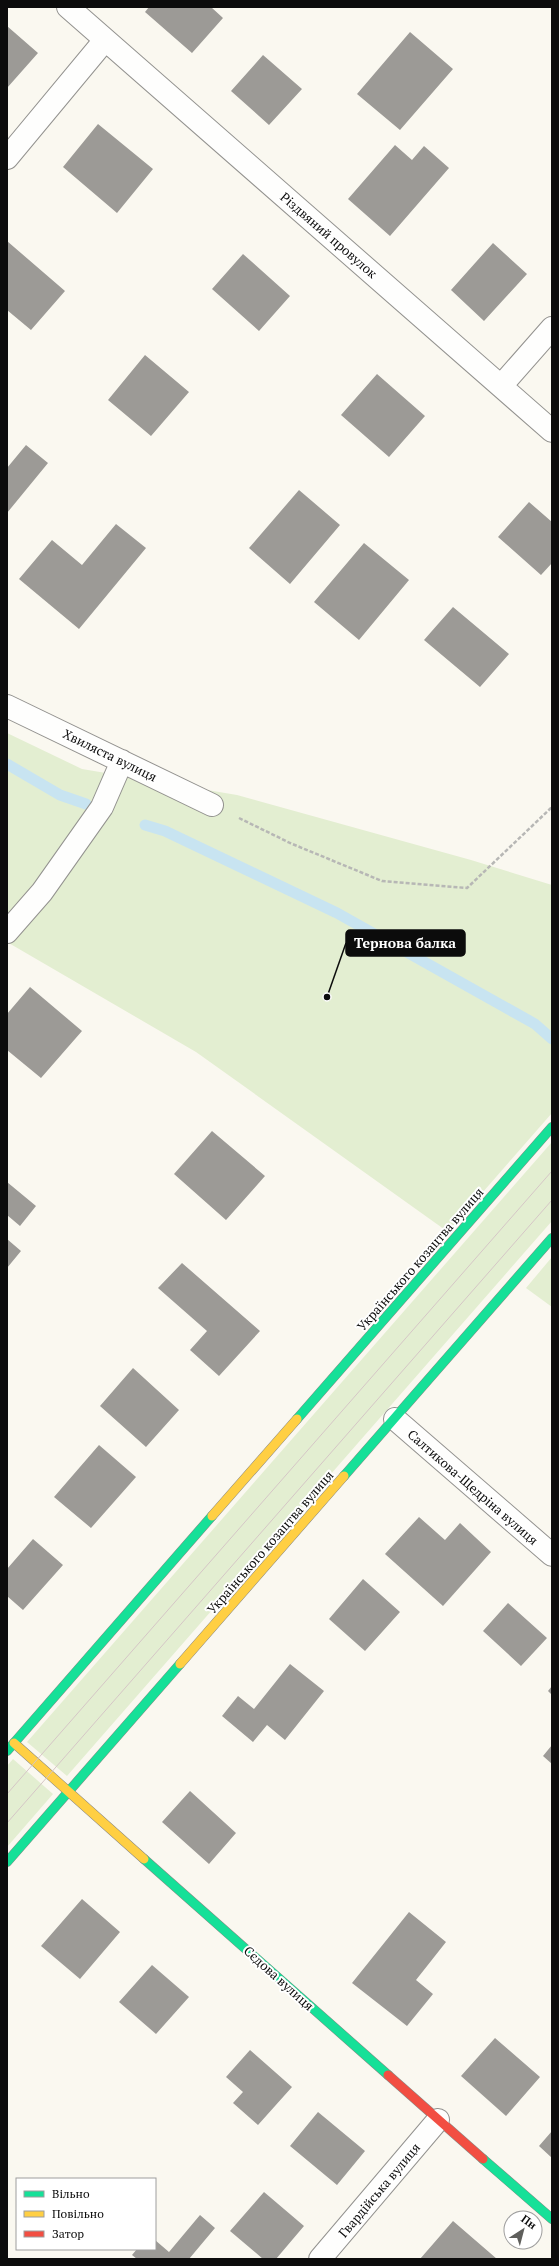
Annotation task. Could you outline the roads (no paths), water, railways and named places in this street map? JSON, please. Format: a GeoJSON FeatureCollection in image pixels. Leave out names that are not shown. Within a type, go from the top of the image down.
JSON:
{"type":"FeatureCollection","features":[{"type":"Feature","properties":{"kind":"street","name":"Різдвяний провулок"},"geometry":{"type":"LineString","coordinates":[[68,7],[552,431]]}},
{"type":"Feature","properties":{"kind":"street"},"geometry":{"type":"LineString","coordinates":[[7,158],[105,40]]}},
{"type":"Feature","properties":{"kind":"street"},"geometry":{"type":"LineString","coordinates":[[501,386],[552,328]]}},
{"type":"Feature","properties":{"kind":"street","name":"Хвиляста вулиця"},"geometry":{"type":"LineString","coordinates":[[7,706],[212,805]]}},
{"type":"Feature","properties":{"kind":"street"},"geometry":{"type":"LineString","coordinates":[[7,932],[42,892],[102,807],[122,761]]}},
{"type":"Feature","properties":{"kind":"street","name":"Українського козацтва вулиця"},"geometry":{"type":"LineString","coordinates":[[9,1744],[552,1127]]}},
{"type":"Feature","properties":{"kind":"street","name":"Українського козацтва вулиця"},"geometry":{"type":"LineString","coordinates":[[7,1862],[552,1238]]}},
{"type":"Feature","properties":{"kind":"street","name":"Салтикова-Щедріна вулиця"},"geometry":{"type":"LineString","coordinates":[[394,1419],[552,1555]]}},
{"type":"Feature","properties":{"kind":"street","name":"Сєдова вулиця"},"geometry":{"type":"LineString","coordinates":[[9,1744],[69,1791],[438,2120],[552,2219]]}},
{"type":"Feature","properties":{"kind":"street","name":"Гвардійська вулиця"},"geometry":{"type":"LineString","coordinates":[[320,2259],[438,2120]]}},
{"type":"Feature","properties":{"kind":"waterway"},"geometry":{"type":"LineString","coordinates":[[7,764],[60,795],[86,804]]}},
{"type":"Feature","properties":{"kind":"waterway"},"geometry":{"type":"LineString","coordinates":[[145,825],[165,831],[337,913],[535,1024],[552,1039]]}},
{"type":"Feature","properties":{"kind":"tram line"},"geometry":{"type":"LineString","coordinates":[[7,1794],[552,1171]]}},
{"type":"Feature","properties":{"kind":"tram line"},"geometry":{"type":"LineString","coordinates":[[7,1823],[552,1200]]}},
{"type":"Feature","properties":{"kind":"place","name":"Тернова балка"},"geometry":{"type":"Point","coordinates":[327,997]}}]}
